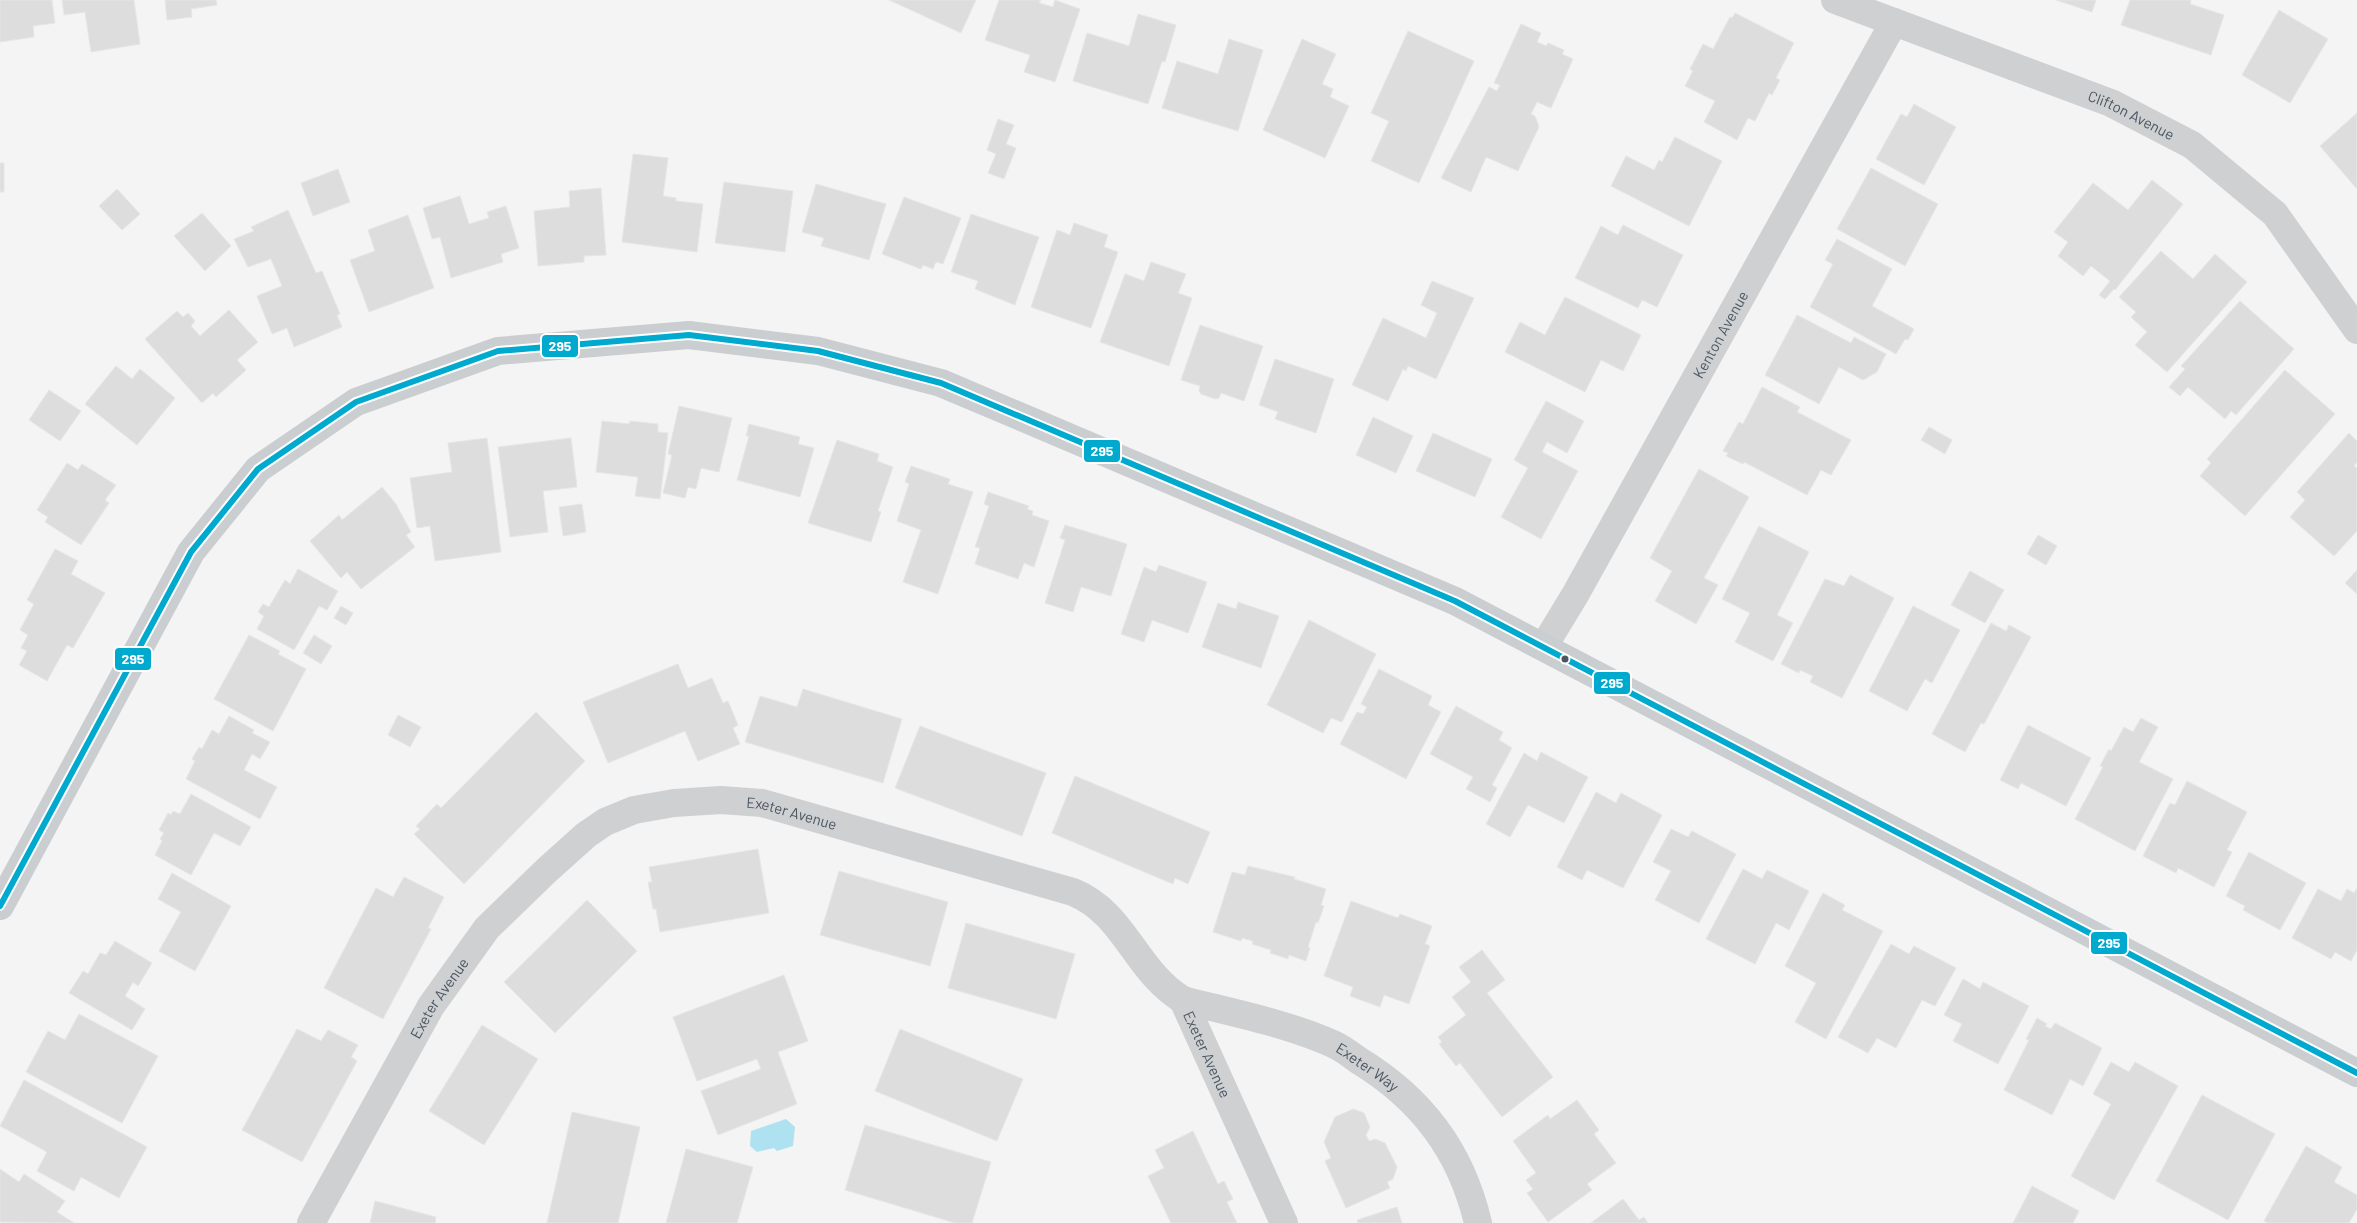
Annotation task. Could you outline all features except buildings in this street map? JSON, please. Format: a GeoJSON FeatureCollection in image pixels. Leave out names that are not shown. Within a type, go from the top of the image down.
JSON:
{"type":"FeatureCollection","features":[{"type":"Feature","properties":{"kind":"main road"},"geometry":{"type":"LineString","coordinates":[[0,906],[190,552],[258,469],[356,402],[498,350],[690,335],[818,351],[941,383],[1455,601],[2357,1073]]}},
{"type":"Feature","properties":{"kind":"street","name":"Clifton Avenue"},"geometry":{"type":"LineString","coordinates":[[1835,0],[2111,102],[2192,146],[2275,214],[2357,330]]}},
{"type":"Feature","properties":{"kind":"street","name":"Kenton Avenue"},"geometry":{"type":"LineString","coordinates":[[1544,646],[1580,586],[1894,22]]}},
{"type":"Feature","properties":{"kind":"street","name":"Exeter Avenue"},"geometry":{"type":"LineString","coordinates":[[311,1223],[419,1025],[474,944],[507,908],[586,835],[605,822],[634,810],[674,803],[721,800],[762,803],[1073,892],[1102,908],[1114,921],[1134,952],[1156,979],[1168,991],[1183,1000],[1284,1223]]}},
{"type":"Feature","properties":{"kind":"street","name":"Exeter Way"},"geometry":{"type":"LineString","coordinates":[[1183,1000],[1270,1022],[1333,1044],[1375,1070],[1406,1096],[1436,1127],[1451,1150],[1463,1175],[1478,1223]]}},
{"type":"Feature","properties":{"kind":"water"},"geometry":{"type":"Polygon","coordinates":[[[786,1119],[795,1127],[793,1146],[777,1151],[774,1148],[757,1152],[750,1146],[751,1131],[786,1119]]]}},
{"type":"Feature","properties":{"kind":"transit line","name":"295"},"geometry":{"type":"LineString","coordinates":[[0,906],[191,552],[258,469],[356,402],[498,351],[689,335],[818,351],[941,383],[1455,601],[2357,1073]]}}]}
